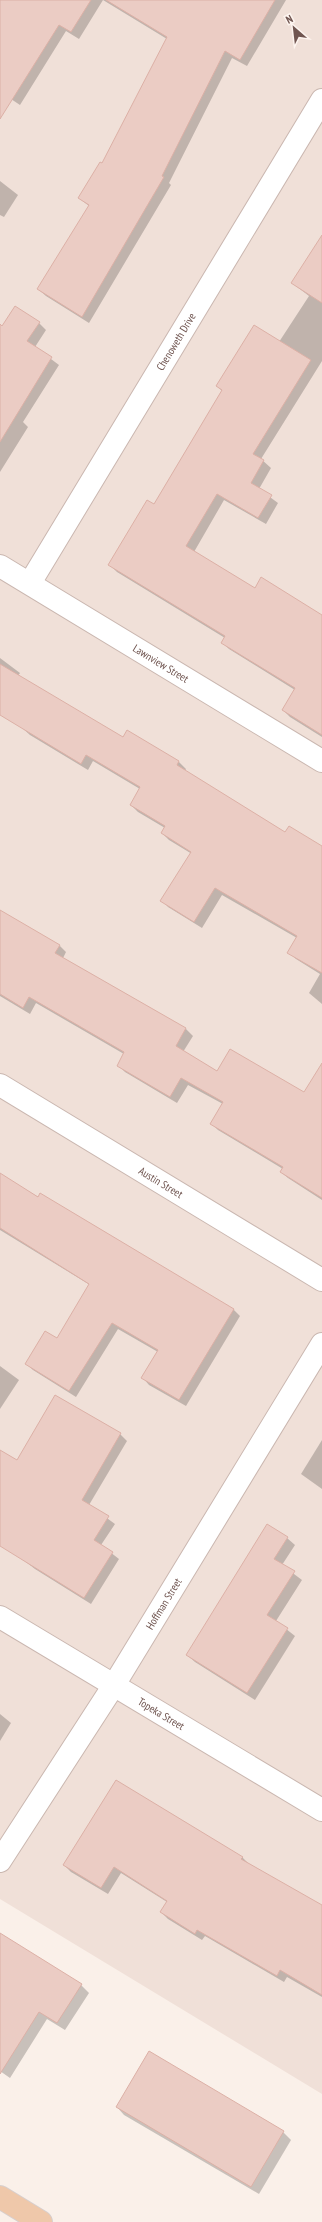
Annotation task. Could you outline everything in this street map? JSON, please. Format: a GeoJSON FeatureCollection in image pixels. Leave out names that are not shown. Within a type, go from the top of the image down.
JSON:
{"type":"FeatureCollection","features":[{"type":"Feature","properties":{"kind":"main road"},"geometry":{"type":"LineString","coordinates":[[0,2197],[19,2217],[41,2222]]}},
{"type":"Feature","properties":{"kind":"street","name":"Chenoweth Drive"},"geometry":{"type":"LineString","coordinates":[[30,583],[322,100]]}},
{"type":"Feature","properties":{"kind":"street","name":"Lawnview Street"},"geometry":{"type":"LineString","coordinates":[[0,566],[322,762]]}},
{"type":"Feature","properties":{"kind":"street","name":"Austin Street"},"geometry":{"type":"LineString","coordinates":[[0,1085],[322,1280]]}},
{"type":"Feature","properties":{"kind":"street","name":"Hoffman Street"},"geometry":{"type":"LineString","coordinates":[[0,1861],[114,1684],[322,1344]]}},
{"type":"Feature","properties":{"kind":"street","name":"Topeka Street"},"geometry":{"type":"LineString","coordinates":[[0,1617],[322,1810]]}},
{"type":"Feature","properties":{"kind":"shaded area"},"geometry":{"type":"Polygon","coordinates":[[[0,0],[322,0],[322,2094],[0,1899],[0,0]]]}},
{"type":"Feature","properties":{"kind":"building"},"geometry":{"type":"Polygon","coordinates":[[[0,0],[91,0],[71,32],[59,25],[0,119],[0,0]]]}},
{"type":"Feature","properties":{"kind":"building"},"geometry":{"type":"Polygon","coordinates":[[[106,0],[275,0],[240,60],[225,51],[162,176],[164,177],[82,317],[37,289],[89,205],[78,198],[100,162],[102,163],[167,37],[106,0]]]}},
{"type":"Feature","properties":{"kind":"building"},"geometry":{"type":"Polygon","coordinates":[[[322,235],[322,303],[291,283],[322,235]]]}},
{"type":"Feature","properties":{"kind":"building"},"geometry":{"type":"Polygon","coordinates":[[[15,306],[40,322],[27,341],[52,357],[0,442],[0,324],[2,326],[15,306]]]}},
{"type":"Feature","properties":{"kind":"building"},"geometry":{"type":"Polygon","coordinates":[[[254,325],[311,360],[253,454],[264,460],[251,483],[272,495],[258,518],[217,494],[186,546],[255,588],[261,577],[322,615],[322,735],[282,710],[295,688],[221,643],[225,636],[108,565],[147,500],[154,504],[222,390],[216,386],[254,325]]]}},
{"type":"Feature","properties":{"kind":"building"},"geometry":{"type":"Polygon","coordinates":[[[0,664],[123,737],[127,730],[179,761],[177,765],[285,832],[289,826],[322,846],[322,973],[287,953],[297,936],[215,888],[194,922],[160,901],[191,852],[161,833],[165,826],[130,805],[140,787],[86,755],[81,764],[0,715],[0,664]]]}},
{"type":"Feature","properties":{"kind":"building"},"geometry":{"type":"Polygon","coordinates":[[[0,910],[60,945],[55,953],[186,1028],[176,1046],[217,1071],[230,1049],[304,1092],[322,1063],[322,1198],[280,1172],[283,1167],[210,1124],[223,1102],[181,1078],[170,1097],[117,1066],[124,1052],[29,997],[23,1008],[0,994],[0,910]]]}},
{"type":"Feature","properties":{"kind":"building"},"geometry":{"type":"Polygon","coordinates":[[[0,1173],[38,1197],[40,1193],[234,1309],[179,1400],[141,1378],[158,1350],[112,1323],[69,1391],[25,1364],[45,1331],[57,1338],[89,1284],[0,1228],[0,1173]]]}},
{"type":"Feature","properties":{"kind":"building"},"geometry":{"type":"Polygon","coordinates":[[[55,1395],[121,1433],[82,1500],[109,1516],[94,1540],[113,1552],[84,1598],[0,1546],[0,1450],[17,1460],[55,1395]]]}},
{"type":"Feature","properties":{"kind":"building"},"geometry":{"type":"Polygon","coordinates":[[[267,1524],[288,1537],[274,1559],[295,1571],[267,1615],[288,1628],[247,1693],[186,1655],[267,1524]]]}},
{"type":"Feature","properties":{"kind":"building"},"geometry":{"type":"Polygon","coordinates":[[[116,1780],[243,1857],[241,1859],[322,1905],[322,1995],[280,1970],[277,1976],[197,1930],[195,1934],[160,1912],[167,1901],[114,1867],[101,1888],[63,1865],[116,1780]]]}},
{"type":"Feature","properties":{"kind":"building"},"geometry":{"type":"Polygon","coordinates":[[[0,1933],[82,1984],[57,2023],[39,2012],[0,2074],[0,1933]]]}},
{"type":"Feature","properties":{"kind":"building"},"geometry":{"type":"Polygon","coordinates":[[[149,2051],[284,2131],[251,2187],[116,2107],[149,2051]]]}}]}
